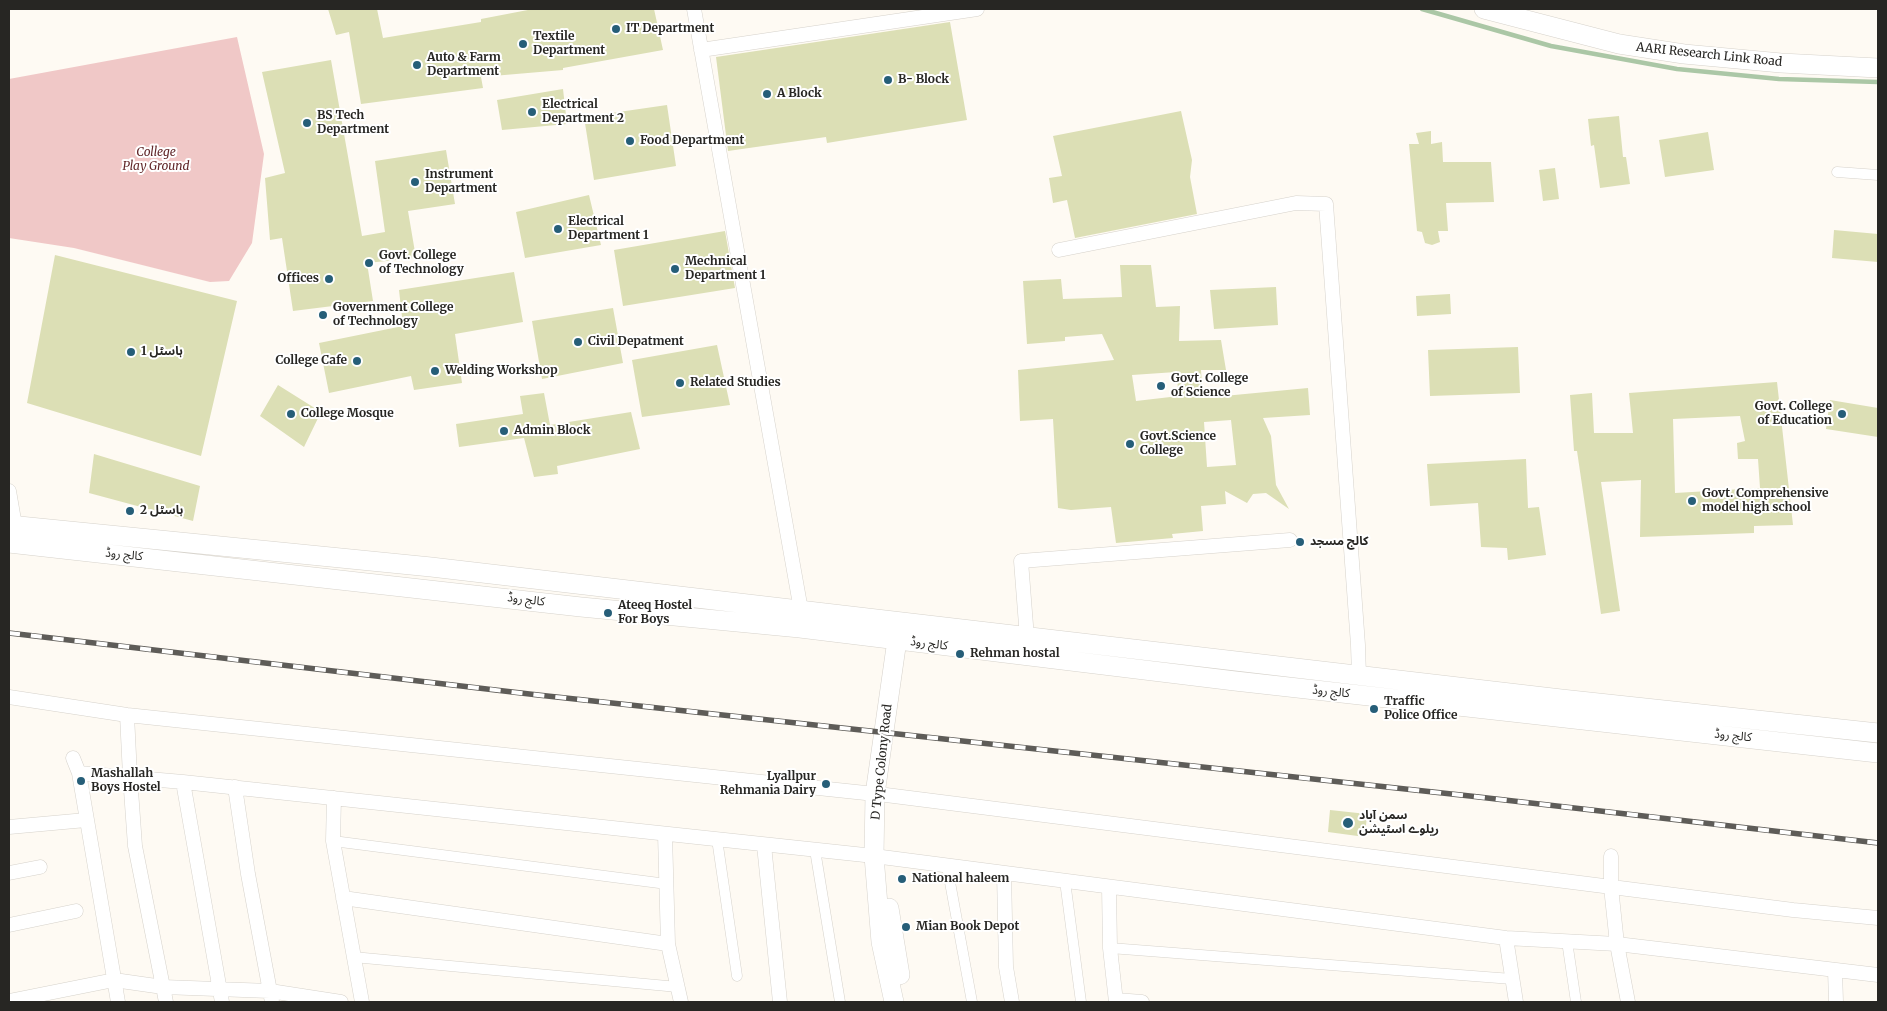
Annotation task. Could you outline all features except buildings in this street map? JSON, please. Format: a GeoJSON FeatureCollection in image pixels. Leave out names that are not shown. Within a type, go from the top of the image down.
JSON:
{"type":"FeatureCollection","features":[{"type":"Feature","properties":{"kind":"main road","name":"AARI Research Link Road"},"geometry":{"type":"LineString","coordinates":[[1484,9],[1618,44],[1684,54],[1781,63],[1878,68]]}},
{"type":"Feature","properties":{"kind":"main road","name":"کالج روڈ"},"geometry":{"type":"LineString","coordinates":[[11,531],[431,567],[1027,638],[1878,733]]}},
{"type":"Feature","properties":{"kind":"main road","name":"کالج روڈ"},"geometry":{"type":"LineString","coordinates":[[11,531],[581,607],[800,628],[1284,686],[1878,752]]}},
{"type":"Feature","properties":{"kind":"main road","name":"D Type Colony Road"},"geometry":{"type":"LineString","coordinates":[[894,1002],[881,942],[879,857],[881,795],[902,641]]}},
{"type":"Feature","properties":{"kind":"main road","name":"D Type Colony Road"},"geometry":{"type":"LineString","coordinates":[[879,857],[886,886],[905,1002]]}},
{"type":"Feature","properties":{"kind":"street"},"geometry":{"type":"LineString","coordinates":[[694,9],[801,610]]}},
{"type":"Feature","properties":{"kind":"street"},"geometry":{"type":"LineString","coordinates":[[701,50],[978,9]]}},
{"type":"Feature","properties":{"kind":"street"},"geometry":{"type":"LineString","coordinates":[[1836,172],[1878,175]]}},
{"type":"Feature","properties":{"kind":"street"},"geometry":{"type":"LineString","coordinates":[[1059,250],[1296,203],[1326,204],[1359,676]]}},
{"type":"Feature","properties":{"kind":"street"},"geometry":{"type":"LineString","coordinates":[[9,491],[11,531]]}},
{"type":"Feature","properties":{"kind":"street"},"geometry":{"type":"LineString","coordinates":[[1027,638],[1021,561],[1290,540]]}},
{"type":"Feature","properties":{"kind":"street"},"geometry":{"type":"LineString","coordinates":[[9,697],[128,715],[881,795],[1793,910],[1878,918]]}},
{"type":"Feature","properties":{"kind":"street"},"geometry":{"type":"LineString","coordinates":[[128,715],[135,846],[166,1002]]}},
{"type":"Feature","properties":{"kind":"street"},"geometry":{"type":"LineString","coordinates":[[73,758],[79,773],[118,1002]]}},
{"type":"Feature","properties":{"kind":"street"},"geometry":{"type":"LineString","coordinates":[[79,773],[130,776],[236,787],[879,857],[1506,938],[1617,944],[1878,975]]}},
{"type":"Feature","properties":{"kind":"street"},"geometry":{"type":"LineString","coordinates":[[183,782],[220,996]]}},
{"type":"Feature","properties":{"kind":"street"},"geometry":{"type":"LineString","coordinates":[[236,787],[248,874],[271,997]]}},
{"type":"Feature","properties":{"kind":"street"},"geometry":{"type":"LineString","coordinates":[[334,798],[333,841],[362,1002]]}},
{"type":"Feature","properties":{"kind":"street"},"geometry":{"type":"LineString","coordinates":[[9,827],[86,820]]}},
{"type":"Feature","properties":{"kind":"street"},"geometry":{"type":"LineString","coordinates":[[665,834],[668,944],[681,1002]]}},
{"type":"Feature","properties":{"kind":"street"},"geometry":{"type":"LineString","coordinates":[[717,839],[737,976]]}},
{"type":"Feature","properties":{"kind":"street"},"geometry":{"type":"LineString","coordinates":[[333,841],[667,884]]}},
{"type":"Feature","properties":{"kind":"street"},"geometry":{"type":"LineString","coordinates":[[764,845],[780,1002]]}},
{"type":"Feature","properties":{"kind":"street"},"geometry":{"type":"LineString","coordinates":[[815,850],[840,1002]]}},
{"type":"Feature","properties":{"kind":"street"},"geometry":{"type":"LineString","coordinates":[[1611,856],[1611,887],[1617,944],[1631,1002]]}},
{"type":"Feature","properties":{"kind":"street"},"geometry":{"type":"LineString","coordinates":[[947,866],[972,1002]]}},
{"type":"Feature","properties":{"kind":"street"},"geometry":{"type":"LineString","coordinates":[[9,874],[40,867]]}},
{"type":"Feature","properties":{"kind":"street"},"geometry":{"type":"LineString","coordinates":[[1004,873],[1006,967],[1012,1002]]}},
{"type":"Feature","properties":{"kind":"street"},"geometry":{"type":"LineString","coordinates":[[1065,881],[1081,1002]]}},
{"type":"Feature","properties":{"kind":"street"},"geometry":{"type":"LineString","coordinates":[[1109,887],[1110,948],[1116,1001],[1142,1002]]}},
{"type":"Feature","properties":{"kind":"street"},"geometry":{"type":"LineString","coordinates":[[343,898],[668,944]]}},
{"type":"Feature","properties":{"kind":"street"},"geometry":{"type":"LineString","coordinates":[[9,925],[76,911]]}},
{"type":"Feature","properties":{"kind":"street"},"geometry":{"type":"LineString","coordinates":[[1506,938],[1516,1002]]}},
{"type":"Feature","properties":{"kind":"street"},"geometry":{"type":"LineString","coordinates":[[1567,941],[1576,1002]]}},
{"type":"Feature","properties":{"kind":"street"},"geometry":{"type":"LineString","coordinates":[[1110,948],[1512,979]]}},
{"type":"Feature","properties":{"kind":"street"},"geometry":{"type":"LineString","coordinates":[[354,957],[678,987]]}},
{"type":"Feature","properties":{"kind":"street"},"geometry":{"type":"LineString","coordinates":[[1835,970],[1836,1002]]}},
{"type":"Feature","properties":{"kind":"street"},"geometry":{"type":"LineString","coordinates":[[9,1001],[114,980],[220,996],[271,997],[342,1002]]}},
{"type":"Feature","properties":{"kind":"green space","name":"College Play Ground"},"geometry":{"type":"Polygon","coordinates":[[[237,37],[264,154],[252,243],[229,281],[210,282],[74,248],[9,238],[9,79],[237,37]]]}},
{"type":"Feature","properties":{"kind":"waterway"},"geometry":{"type":"LineString","coordinates":[[1422,9],[1551,46],[1677,69],[1779,79],[1878,82]]}},
{"type":"Feature","properties":{"kind":"railway"},"geometry":{"type":"LineString","coordinates":[[9,633],[538,695],[1470,796],[1878,843]]}},
{"type":"Feature","properties":{"kind":"place","name":"IT Department"},"geometry":{"type":"Point","coordinates":[616,29]}},
{"type":"Feature","properties":{"kind":"place","name":"Textile Department"},"geometry":{"type":"Point","coordinates":[523,44]}},
{"type":"Feature","properties":{"kind":"place","name":"Auto & Farm Department"},"geometry":{"type":"Point","coordinates":[417,65]}},
{"type":"Feature","properties":{"kind":"place","name":"B- Block"},"geometry":{"type":"Point","coordinates":[888,80]}},
{"type":"Feature","properties":{"kind":"place","name":"A Block"},"geometry":{"type":"Point","coordinates":[767,94]}},
{"type":"Feature","properties":{"kind":"place","name":"Electrical Department 2"},"geometry":{"type":"Point","coordinates":[532,112]}},
{"type":"Feature","properties":{"kind":"place","name":"BS Tech Department"},"geometry":{"type":"Point","coordinates":[307,123]}},
{"type":"Feature","properties":{"kind":"place","name":"Food Department"},"geometry":{"type":"Point","coordinates":[630,141]}},
{"type":"Feature","properties":{"kind":"place","name":"Instrument Department"},"geometry":{"type":"Point","coordinates":[415,182]}},
{"type":"Feature","properties":{"kind":"place","name":"Electrical Department 1"},"geometry":{"type":"Point","coordinates":[558,229]}},
{"type":"Feature","properties":{"kind":"place","name":"Govt. College of Technology"},"geometry":{"type":"Point","coordinates":[369,263]}},
{"type":"Feature","properties":{"kind":"place","name":"Mechnical Department 1"},"geometry":{"type":"Point","coordinates":[675,269]}},
{"type":"Feature","properties":{"kind":"place","name":"Offices"},"geometry":{"type":"Point","coordinates":[329,279]}},
{"type":"Feature","properties":{"kind":"place","name":"Government College of Technology"},"geometry":{"type":"Point","coordinates":[323,315]}},
{"type":"Feature","properties":{"kind":"place","name":"Civil Depatment"},"geometry":{"type":"Point","coordinates":[578,342]}},
{"type":"Feature","properties":{"kind":"place","name":"ہاسٹل 1"},"geometry":{"type":"Point","coordinates":[131,352]}},
{"type":"Feature","properties":{"kind":"place","name":"College Cafe"},"geometry":{"type":"Point","coordinates":[357,361]}},
{"type":"Feature","properties":{"kind":"place","name":"Welding Workshop"},"geometry":{"type":"Point","coordinates":[435,371]}},
{"type":"Feature","properties":{"kind":"place","name":"Related Studies"},"geometry":{"type":"Point","coordinates":[680,383]}},
{"type":"Feature","properties":{"kind":"place","name":"Govt. College of Science"},"geometry":{"type":"Point","coordinates":[1161,386]}},
{"type":"Feature","properties":{"kind":"place","name":"College Mosque"},"geometry":{"type":"Point","coordinates":[291,414]}},
{"type":"Feature","properties":{"kind":"place","name":"Govt. College of Education"},"geometry":{"type":"Point","coordinates":[1842,414]}},
{"type":"Feature","properties":{"kind":"place","name":"Admin Block"},"geometry":{"type":"Point","coordinates":[504,431]}},
{"type":"Feature","properties":{"kind":"place","name":"Govt.Science College"},"geometry":{"type":"Point","coordinates":[1130,444]}},
{"type":"Feature","properties":{"kind":"place","name":"Govt. Comprehensive model high school"},"geometry":{"type":"Point","coordinates":[1692,501]}},
{"type":"Feature","properties":{"kind":"place","name":"ہاسٹل 2"},"geometry":{"type":"Point","coordinates":[130,511]}},
{"type":"Feature","properties":{"kind":"place","name":"کالج مسجد"},"geometry":{"type":"Point","coordinates":[1300,542]}},
{"type":"Feature","properties":{"kind":"place","name":"Ateeq Hostel For Boys"},"geometry":{"type":"Point","coordinates":[608,613]}},
{"type":"Feature","properties":{"kind":"place","name":"Rehman hostal"},"geometry":{"type":"Point","coordinates":[960,654]}},
{"type":"Feature","properties":{"kind":"place","name":"Traffic Police Office"},"geometry":{"type":"Point","coordinates":[1374,709]}},
{"type":"Feature","properties":{"kind":"place","name":"Mashallah Boys Hostel"},"geometry":{"type":"Point","coordinates":[81,781]}},
{"type":"Feature","properties":{"kind":"place","name":"Lyallpur Rehmania Dairy"},"geometry":{"type":"Point","coordinates":[826,784]}},
{"type":"Feature","properties":{"kind":"place","name":"سمن آباد ریلوے اسٹیشن"},"geometry":{"type":"Point","coordinates":[1348,823]}},
{"type":"Feature","properties":{"kind":"place","name":"National haleem"},"geometry":{"type":"Point","coordinates":[902,879]}},
{"type":"Feature","properties":{"kind":"place","name":"Mian Book Depot"},"geometry":{"type":"Point","coordinates":[906,927]}}]}
